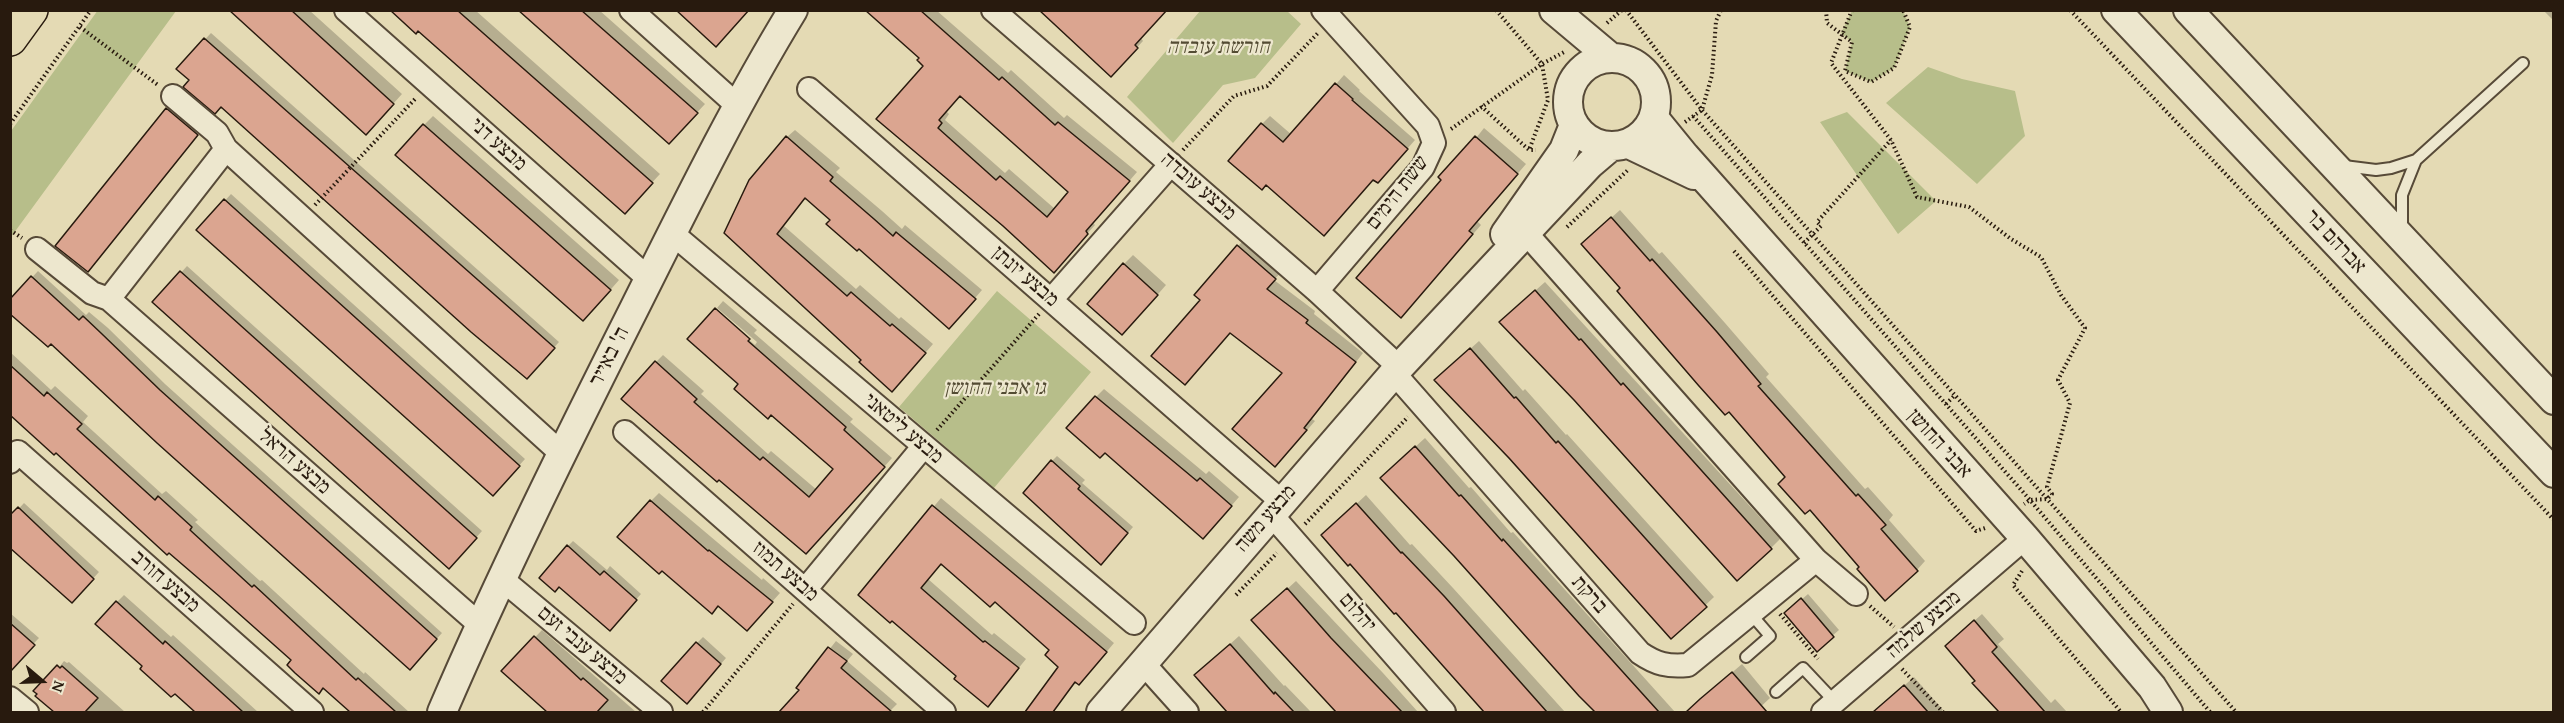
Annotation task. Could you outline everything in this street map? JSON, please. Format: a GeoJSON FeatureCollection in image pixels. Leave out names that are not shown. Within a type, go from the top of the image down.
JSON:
{"type":"FeatureCollection","features":[{"type":"Feature","properties":{"kind":"main road"},"geometry":{"type":"LineString","coordinates":[[10,39],[31,10]]}},
{"type":"Feature","properties":{"kind":"street","name":"מבצע דני"},"geometry":{"type":"LineString","coordinates":[[346,10],[649,279]]}},
{"type":"Feature","properties":{"kind":"street"},"geometry":{"type":"LineString","coordinates":[[631,10],[739,107]]}},
{"type":"Feature","properties":{"kind":"street","name":"ה' באייר"},"geometry":{"type":"LineString","coordinates":[[442,712],[480,625],[649,279],[739,107],[793,10]]}},
{"type":"Feature","properties":{"kind":"street","name":"מבצע עובדה"},"geometry":{"type":"LineString","coordinates":[[993,10],[1317,291],[1396,370]]}},
{"type":"Feature","properties":{"kind":"street","name":"אברהם בר"},"geometry":{"type":"LineString","coordinates":[[2116,10],[2553,473]]}},
{"type":"Feature","properties":{"kind":"street"},"geometry":{"type":"LineString","coordinates":[[2188,10],[2553,400]]}},
{"type":"Feature","properties":{"kind":"street"},"geometry":{"type":"LineString","coordinates":[[1556,13],[1610,57]]}},
{"type":"Feature","properties":{"kind":"street"},"geometry":{"type":"LineString","coordinates":[[1556,13],[1573,62],[1568,99],[1574,125],[1583,136],[1596,144],[1620,145],[1648,129],[1654,118],[1657,103],[1655,89],[1648,75],[1638,65],[1624,59],[1610,57],[1586,66],[1573,62]]}},
{"type":"Feature","properties":{"kind":"street","name":"ששת הימים"},"geometry":{"type":"LineString","coordinates":[[1317,291],[1423,167],[1434,142],[1428,126],[1327,15]]}},
{"type":"Feature","properties":{"kind":"street","name":"מבצע יונתן"},"geometry":{"type":"LineString","coordinates":[[809,88],[1051,300],[1276,507]]}},
{"type":"Feature","properties":{"kind":"street"},"geometry":{"type":"LineString","coordinates":[[173,96],[217,133],[226,149],[302,219],[562,454]]}},
{"type":"Feature","properties":{"kind":"street","name":"אבני החושן"},"geometry":{"type":"LineString","coordinates":[[1654,118],[1709,184],[2029,544],[2152,687],[2168,711]]}},
{"type":"Feature","properties":{"kind":"street","name":"מבצע משה"},"geometry":{"type":"LineString","coordinates":[[1437,329],[1564,150],[1574,125]]}},
{"type":"Feature","properties":{"kind":"street","name":"אבני החושן"},"geometry":{"type":"LineString","coordinates":[[1620,145],[1678,166],[1709,184]]}},
{"type":"Feature","properties":{"kind":"street","name":"מבצע משה"},"geometry":{"type":"LineString","coordinates":[[1101,712],[1396,370],[1590,164],[1620,145]]}},
{"type":"Feature","properties":{"kind":"street"},"geometry":{"type":"LineString","coordinates":[[109,299],[226,149]]}},
{"type":"Feature","properties":{"kind":"street"},"geometry":{"type":"LineString","coordinates":[[1051,300],[1171,164]]}},
{"type":"Feature","properties":{"kind":"street"},"geometry":{"type":"LineString","coordinates":[[1526,233],[1816,560],[1856,594]]}},
{"type":"Feature","properties":{"kind":"street","name":"מבצע ליטאני"},"geometry":{"type":"LineString","coordinates":[[673,234],[1134,623]]}},
{"type":"Feature","properties":{"kind":"street","name":"מבצע הראל"},"geometry":{"type":"LineString","coordinates":[[37,249],[92,293],[109,299],[480,625]]}},
{"type":"Feature","properties":{"kind":"street","name":"ברקת"},"geometry":{"type":"LineString","coordinates":[[1396,370],[1640,653],[1655,663],[1671,666],[1688,665],[1816,560]]}},
{"type":"Feature","properties":{"kind":"street","name":"מבצע תמוז"},"geometry":{"type":"LineString","coordinates":[[625,432],[944,712]]}},
{"type":"Feature","properties":{"kind":"street"},"geometry":{"type":"LineString","coordinates":[[805,590],[923,447]]}},
{"type":"Feature","properties":{"kind":"street","name":"מבצע חורב"},"geometry":{"type":"LineString","coordinates":[[13,454],[312,712]]}},
{"type":"Feature","properties":{"kind":"street","name":"יהלום"},"geometry":{"type":"LineString","coordinates":[[1276,507],[1444,712]]}},
{"type":"Feature","properties":{"kind":"street","name":"מבצע שלמה"},"geometry":{"type":"LineString","coordinates":[[1835,702],[1908,639],[2029,544]]}},
{"type":"Feature","properties":{"kind":"street","name":"מבצע ענבי זעם"},"geometry":{"type":"LineString","coordinates":[[503,580],[661,712]]}},
{"type":"Feature","properties":{"kind":"street"},"geometry":{"type":"LineString","coordinates":[[1143,663],[1187,712]]}},
{"type":"Feature","properties":{"kind":"street"},"geometry":{"type":"LineString","coordinates":[[10,698],[27,712]]}},
{"type":"Feature","properties":{"kind":"lane"},"geometry":{"type":"LineString","coordinates":[[2327,159],[2348,167],[2376,170],[2415,160],[2523,63]]}},
{"type":"Feature","properties":{"kind":"lane"},"geometry":{"type":"LineString","coordinates":[[2415,160],[2402,195],[2401,213],[2402,229],[2418,256]]}},
{"type":"Feature","properties":{"kind":"lane"},"geometry":{"type":"LineString","coordinates":[[1746,657],[1770,636],[1759,607]]}},
{"type":"Feature","properties":{"kind":"lane"},"geometry":{"type":"LineString","coordinates":[[1776,692],[1803,668],[1835,702]]}},
{"type":"Feature","properties":{"kind":"path"},"geometry":{"type":"LineString","coordinates":[[10,124],[91,10]]}},
{"type":"Feature","properties":{"kind":"path"},"geometry":{"type":"LineString","coordinates":[[1496,10],[1542,64],[1548,100],[1529,150]]}},
{"type":"Feature","properties":{"kind":"path"},"geometry":{"type":"LineString","coordinates":[[1626,10],[1702,110],[2236,712]]}},
{"type":"Feature","properties":{"kind":"path"},"geometry":{"type":"LineString","coordinates":[[1702,110],[1712,75],[1716,21],[1721,10]]}},
{"type":"Feature","properties":{"kind":"path"},"geometry":{"type":"LineString","coordinates":[[1826,10],[1827,23],[1852,42],[1845,71],[1871,82],[1894,68],[1910,27],[1903,10]]}},
{"type":"Feature","properties":{"kind":"path"},"geometry":{"type":"LineString","coordinates":[[1852,10],[1831,63],[1891,141],[1917,197],[1969,207],[2011,239],[2040,257],[2061,295],[2085,328],[2058,380],[2070,403],[2047,488],[2052,494],[2047,499]]}},
{"type":"Feature","properties":{"kind":"path"},"geometry":{"type":"LineString","coordinates":[[2070,10],[2553,520]]}},
{"type":"Feature","properties":{"kind":"path"},"geometry":{"type":"LineString","coordinates":[[1171,164],[1234,96],[1267,86],[1327,15]]}},
{"type":"Feature","properties":{"kind":"path"},"geometry":{"type":"LineString","coordinates":[[80,27],[173,96]]}},
{"type":"Feature","properties":{"kind":"path"},"geometry":{"type":"LineString","coordinates":[[1434,142],[1542,64],[1573,62]]}},
{"type":"Feature","properties":{"kind":"path"},"geometry":{"type":"LineString","coordinates":[[302,219],[429,84]]}},
{"type":"Feature","properties":{"kind":"path"},"geometry":{"type":"LineString","coordinates":[[1693,116],[1946,404],[2210,712]]}},
{"type":"Feature","properties":{"kind":"path"},"geometry":{"type":"LineString","coordinates":[[1804,243],[1821,226],[1817,222],[1891,141]]}},
{"type":"Feature","properties":{"kind":"path"},"geometry":{"type":"LineString","coordinates":[[923,447],[1051,300]]}},
{"type":"Feature","properties":{"kind":"path"},"geometry":{"type":"LineString","coordinates":[[1946,404],[1955,396]]}},
{"type":"Feature","properties":{"kind":"path"},"geometry":{"type":"LineString","coordinates":[[2029,544],[2013,585],[2121,712]]}},
{"type":"Feature","properties":{"kind":"path"},"geometry":{"type":"LineString","coordinates":[[703,712],[805,590]]}},
{"type":"Feature","properties":{"kind":"path"},"geometry":{"type":"LineString","coordinates":[[1856,594],[1908,639]]}},
{"type":"Feature","properties":{"kind":"path"},"geometry":{"type":"LineString","coordinates":[[1759,607],[1835,702]]}},
{"type":"Feature","properties":{"kind":"path"},"geometry":{"type":"LineString","coordinates":[[1889,655],[1942,712]]}},
{"type":"Feature","properties":{"kind":"green space"},"geometry":{"type":"Polygon","coordinates":[[[98,10],[176,11],[11,237],[11,131],[98,10]]]}},
{"type":"Feature","properties":{"kind":"green space","name":"חורשת עובדה"},"geometry":{"type":"Polygon","coordinates":[[[1200,11],[1287,11],[1301,24],[1255,78],[1223,85],[1173,143],[1127,97],[1200,11]]]}},
{"type":"Feature","properties":{"kind":"green space"},"geometry":{"type":"Polygon","coordinates":[[[1852,11],[1903,11],[1910,27],[1894,68],[1871,82],[1845,71],[1852,42],[1841,33],[1852,11]]]}},
{"type":"Feature","properties":{"kind":"green space"},"geometry":{"type":"Polygon","coordinates":[[[1928,67],[1962,79],[2015,91],[2025,136],[1977,184],[1886,103],[1928,67]]]}},
{"type":"Feature","properties":{"kind":"green space"},"geometry":{"type":"Polygon","coordinates":[[[1847,112],[1936,201],[1898,234],[1820,122],[1847,112]]]}},
{"type":"Feature","properties":{"kind":"green space","name":"גו אבני החושן"},"geometry":{"type":"Polygon","coordinates":[[[997,291],[1091,372],[994,488],[899,407],[997,291]]]}},
{"type":"Feature","properties":{"kind":"building"},"geometry":{"type":"Polygon","coordinates":[[[229,10],[291,10],[394,104],[366,135],[229,10]]]}},
{"type":"Feature","properties":{"kind":"building"},"geometry":{"type":"Polygon","coordinates":[[[390,10],[457,10],[653,183],[625,214],[418,31],[416,34],[390,10]]]}},
{"type":"Feature","properties":{"kind":"building"},"geometry":{"type":"Polygon","coordinates":[[[518,10],[581,10],[698,113],[669,144],[518,10]]]}},
{"type":"Feature","properties":{"kind":"building"},"geometry":{"type":"Polygon","coordinates":[[[676,10],[749,10],[716,47],[676,10]]]}},
{"type":"Feature","properties":{"kind":"building"},"geometry":{"type":"Polygon","coordinates":[[[865,10],[920,10],[999,80],[1002,77],[1055,125],[1058,122],[1130,181],[1086,231],[1088,234],[1054,273],[1003,226],[876,119],[923,66],[917,60],[919,58],[865,10]],[[960,96],[939,120],[942,123],[938,128],[996,180],[1000,176],[1047,217],[1068,192],[960,96]]]}},
{"type":"Feature","properties":{"kind":"building"},"geometry":{"type":"Polygon","coordinates":[[[1039,10],[1167,10],[1135,45],[1138,48],[1111,77],[1039,10]]]}},
{"type":"Feature","properties":{"kind":"building"},"geometry":{"type":"Polygon","coordinates":[[[204,38],[555,348],[527,379],[471,332],[221,107],[215,114],[183,87],[189,80],[176,69],[204,38]]]}},
{"type":"Feature","properties":{"kind":"building"},"geometry":{"type":"Polygon","coordinates":[[[1335,83],[1408,149],[1378,183],[1373,180],[1324,236],[1266,185],[1262,190],[1228,161],[1261,123],[1283,142],[1335,83]]]}},
{"type":"Feature","properties":{"kind":"building"},"geometry":{"type":"Polygon","coordinates":[[[166,108],[198,135],[88,272],[55,246],[166,108]]]}},
{"type":"Feature","properties":{"kind":"building"},"geometry":{"type":"Polygon","coordinates":[[[423,124],[611,290],[583,321],[395,155],[423,124]]]}},
{"type":"Feature","properties":{"kind":"building"},"geometry":{"type":"Polygon","coordinates":[[[786,136],[833,177],[830,181],[893,236],[896,232],[976,299],[949,329],[859,249],[857,251],[826,224],[830,220],[805,198],[777,234],[847,296],[851,292],[926,353],[892,392],[859,362],[861,360],[724,233],[749,180],[786,136]]]}},
{"type":"Feature","properties":{"kind":"building"},"geometry":{"type":"Polygon","coordinates":[[[1475,136],[1518,174],[1469,231],[1473,234],[1401,318],[1356,278],[1441,180],[1438,177],[1475,136]]]}},
{"type":"Feature","properties":{"kind":"building"},"geometry":{"type":"Polygon","coordinates":[[[224,199],[520,466],[493,496],[196,230],[224,199]]]}},
{"type":"Feature","properties":{"kind":"building"},"geometry":{"type":"Polygon","coordinates":[[[1611,217],[1717,332],[1761,384],[1758,386],[1856,496],[1858,494],[1886,525],[1881,529],[1918,571],[1885,601],[1810,510],[1805,514],[1778,484],[1785,477],[1729,412],[1725,415],[1699,386],[1617,291],[1620,288],[1581,244],[1611,217]]]}},
{"type":"Feature","properties":{"kind":"building"},"geometry":{"type":"Polygon","coordinates":[[[1237,245],[1276,279],[1267,289],[1308,320],[1306,323],[1356,362],[1304,428],[1307,430],[1275,467],[1232,429],[1282,373],[1230,333],[1185,385],[1151,356],[1200,300],[1194,295],[1237,245]]]}},
{"type":"Feature","properties":{"kind":"building"},"geometry":{"type":"Polygon","coordinates":[[[1123,263],[1158,295],[1122,335],[1087,304],[1123,263]]]}},
{"type":"Feature","properties":{"kind":"building"},"geometry":{"type":"Polygon","coordinates":[[[180,271],[477,538],[449,569],[152,302],[180,271]]]}},
{"type":"Feature","properties":{"kind":"building"},"geometry":{"type":"Polygon","coordinates":[[[31,276],[79,320],[83,316],[160,390],[437,639],[410,670],[157,443],[51,344],[48,347],[10,314],[10,299],[31,276]]]}},
{"type":"Feature","properties":{"kind":"building"},"geometry":{"type":"Polygon","coordinates":[[[1535,290],[1621,385],[1623,383],[1772,549],[1737,581],[1574,400],[1499,322],[1535,290]]]}},
{"type":"Feature","properties":{"kind":"building"},"geometry":{"type":"Polygon","coordinates":[[[715,308],[750,339],[748,341],[846,427],[844,430],[885,467],[806,554],[719,480],[717,482],[621,399],[655,361],[697,399],[694,402],[760,460],[763,457],[809,497],[833,469],[771,415],[768,419],[734,389],[738,384],[687,339],[715,308]]]}},
{"type":"Feature","properties":{"kind":"building"},"geometry":{"type":"Polygon","coordinates":[[[1470,348],[1556,443],[1558,441],[1707,607],[1671,639],[1509,458],[1434,380],[1470,348]]]}},
{"type":"Feature","properties":{"kind":"building"},"geometry":{"type":"Polygon","coordinates":[[[10,365],[44,396],[47,392],[82,424],[77,429],[155,500],[158,496],[192,527],[190,530],[252,587],[254,585],[356,680],[358,678],[396,712],[350,712],[323,688],[319,694],[295,673],[287,665],[291,660],[169,553],[167,555],[56,453],[54,455],[10,415],[10,365]]]}},
{"type":"Feature","properties":{"kind":"building"},"geometry":{"type":"Polygon","coordinates":[[[1095,396],[1197,481],[1200,478],[1232,506],[1203,539],[1105,453],[1100,458],[1066,428],[1095,396]]]}},
{"type":"Feature","properties":{"kind":"building"},"geometry":{"type":"Polygon","coordinates":[[[1415,446],[1459,496],[1461,495],[1502,541],[1503,539],[1659,712],[1595,712],[1579,696],[1454,556],[1380,478],[1415,446]]]}},
{"type":"Feature","properties":{"kind":"building"},"geometry":{"type":"Polygon","coordinates":[[[1051,460],[1080,486],[1078,489],[1128,533],[1101,565],[1023,493],[1051,460]]]}},
{"type":"Feature","properties":{"kind":"building"},"geometry":{"type":"Polygon","coordinates":[[[650,500],[708,551],[773,602],[747,631],[718,606],[712,614],[662,571],[659,574],[617,537],[650,500]]]}},
{"type":"Feature","properties":{"kind":"building"},"geometry":{"type":"Polygon","coordinates":[[[1356,503],[1444,596],[1547,712],[1484,712],[1396,613],[1394,614],[1350,564],[1348,566],[1321,535],[1356,503]]]}},
{"type":"Feature","properties":{"kind":"building"},"geometry":{"type":"Polygon","coordinates":[[[932,505],[1107,652],[1079,685],[1075,682],[1053,712],[1025,712],[1058,667],[1045,655],[1049,650],[995,602],[990,607],[941,564],[921,588],[983,642],[985,641],[1019,668],[988,707],[954,679],[956,676],[858,595],[932,505]]]}},
{"type":"Feature","properties":{"kind":"building"},"geometry":{"type":"Polygon","coordinates":[[[18,507],[94,579],[72,603],[10,548],[10,515],[18,507]]]}},
{"type":"Feature","properties":{"kind":"building"},"geometry":{"type":"Polygon","coordinates":[[[567,545],[600,575],[604,571],[637,600],[610,631],[559,587],[555,592],[539,578],[567,545]]]}},
{"type":"Feature","properties":{"kind":"building"},"geometry":{"type":"Polygon","coordinates":[[[1287,588],[1402,712],[1336,712],[1251,620],[1287,588]]]}},
{"type":"Feature","properties":{"kind":"building"},"geometry":{"type":"Polygon","coordinates":[[[1801,598],[1834,637],[1817,652],[1784,613],[1801,598]]]}},
{"type":"Feature","properties":{"kind":"building"},"geometry":{"type":"Polygon","coordinates":[[[116,601],[163,644],[165,641],[243,712],[195,712],[175,694],[171,697],[140,669],[142,666],[95,624],[116,601]]]}},
{"type":"Feature","properties":{"kind":"building"},"geometry":{"type":"Polygon","coordinates":[[[1974,620],[1997,647],[1992,652],[2045,712],[1999,712],[1972,683],[1975,681],[1945,646],[1974,620]]]}},
{"type":"Feature","properties":{"kind":"building"},"geometry":{"type":"Polygon","coordinates":[[[10,623],[35,645],[10,672],[10,623]]]}},
{"type":"Feature","properties":{"kind":"building"},"geometry":{"type":"Polygon","coordinates":[[[534,636],[581,680],[583,678],[608,700],[597,712],[547,712],[501,671],[534,636]]]}},
{"type":"Feature","properties":{"kind":"building"},"geometry":{"type":"Polygon","coordinates":[[[696,642],[721,664],[687,704],[661,681],[696,642]]]}},
{"type":"Feature","properties":{"kind":"building"},"geometry":{"type":"Polygon","coordinates":[[[1230,644],[1274,694],[1275,692],[1294,712],[1227,712],[1194,675],[1230,644]]]}},
{"type":"Feature","properties":{"kind":"building"},"geometry":{"type":"Polygon","coordinates":[[[828,647],[847,661],[841,668],[892,712],[779,712],[799,690],[796,688],[828,647]]]}},
{"type":"Feature","properties":{"kind":"building"},"geometry":{"type":"Polygon","coordinates":[[[57,665],[60,668],[62,666],[98,698],[85,712],[54,712],[35,696],[37,694],[33,691],[57,665]]]}},
{"type":"Feature","properties":{"kind":"building"},"geometry":{"type":"Polygon","coordinates":[[[1732,672],[1767,712],[1686,712],[1700,699],[1732,672]]]}},
{"type":"Feature","properties":{"kind":"building"},"geometry":{"type":"Polygon","coordinates":[[[1904,685],[1928,712],[1873,712],[1904,685]]]}}]}
